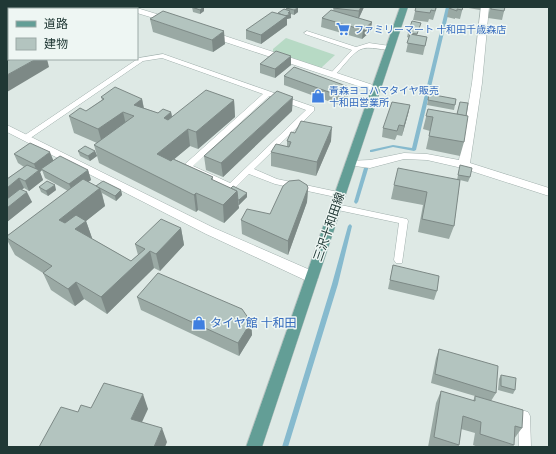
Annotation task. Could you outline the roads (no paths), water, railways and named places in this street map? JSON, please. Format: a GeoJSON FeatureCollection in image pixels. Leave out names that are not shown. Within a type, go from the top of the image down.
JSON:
{"type":"FeatureCollection","features":[{"type":"Feature","properties":{"kind":"main road","name":"三沢十和田線"},"geometry":{"type":"LineString","coordinates":[[254,447],[404,7]]}},
{"type":"Feature","properties":{"kind":"street"},"geometry":{"type":"LineString","coordinates":[[464,164],[477,83],[485,7]]}},
{"type":"Feature","properties":{"kind":"street"},"geometry":{"type":"LineString","coordinates":[[138,10],[182,25]]}},
{"type":"Feature","properties":{"kind":"street"},"geometry":{"type":"LineString","coordinates":[[204,32],[376,89]]}},
{"type":"Feature","properties":{"kind":"street"},"geometry":{"type":"LineString","coordinates":[[7,128],[210,231],[312,277]]}},
{"type":"Feature","properties":{"kind":"street"},"geometry":{"type":"LineString","coordinates":[[352,163],[370,164],[404,156],[427,157],[464,164],[549,192]]}},
{"type":"Feature","properties":{"kind":"lane"},"geometry":{"type":"LineString","coordinates":[[307,33],[356,49]]}},
{"type":"Feature","properties":{"kind":"lane"},"geometry":{"type":"LineString","coordinates":[[332,75],[356,49],[369,45],[390,48]]}},
{"type":"Feature","properties":{"kind":"lane"},"geometry":{"type":"LineString","coordinates":[[26,138],[142,59],[163,56],[311,109],[231,187],[187,167],[268,94]]}},
{"type":"Feature","properties":{"kind":"lane"},"geometry":{"type":"LineString","coordinates":[[248,170],[275,181],[340,195]]}},
{"type":"Feature","properties":{"kind":"lane"},"geometry":{"type":"LineString","coordinates":[[336,208],[404,221],[399,260]]}},
{"type":"Feature","properties":{"kind":"lane"},"geometry":{"type":"LineString","coordinates":[[502,410],[524,416],[525,447]]}},
{"type":"Feature","properties":{"kind":"waterway"},"geometry":{"type":"LineString","coordinates":[[104,8],[108,7]]}},
{"type":"Feature","properties":{"kind":"waterway"},"geometry":{"type":"LineString","coordinates":[[372,151],[393,146],[414,150],[448,7]]}},
{"type":"Feature","properties":{"kind":"waterway"},"geometry":{"type":"LineString","coordinates":[[356,202],[366,169]]}},
{"type":"Feature","properties":{"kind":"waterway"},"geometry":{"type":"LineString","coordinates":[[285,447],[335,284],[350,226]]}},
{"type":"Feature","properties":{"kind":"place","name":"ファミリーマート 十和田千歳森店"},"geometry":{"type":"Point","coordinates":[343,29]}},
{"type":"Feature","properties":{"kind":"place","name":"青森ヨコハマタイヤ販売 十和田営業所"},"geometry":{"type":"Point","coordinates":[318,96]}},
{"type":"Feature","properties":{"kind":"place","name":"タイヤ館 十和田"},"geometry":{"type":"Point","coordinates":[199,323]}}]}
